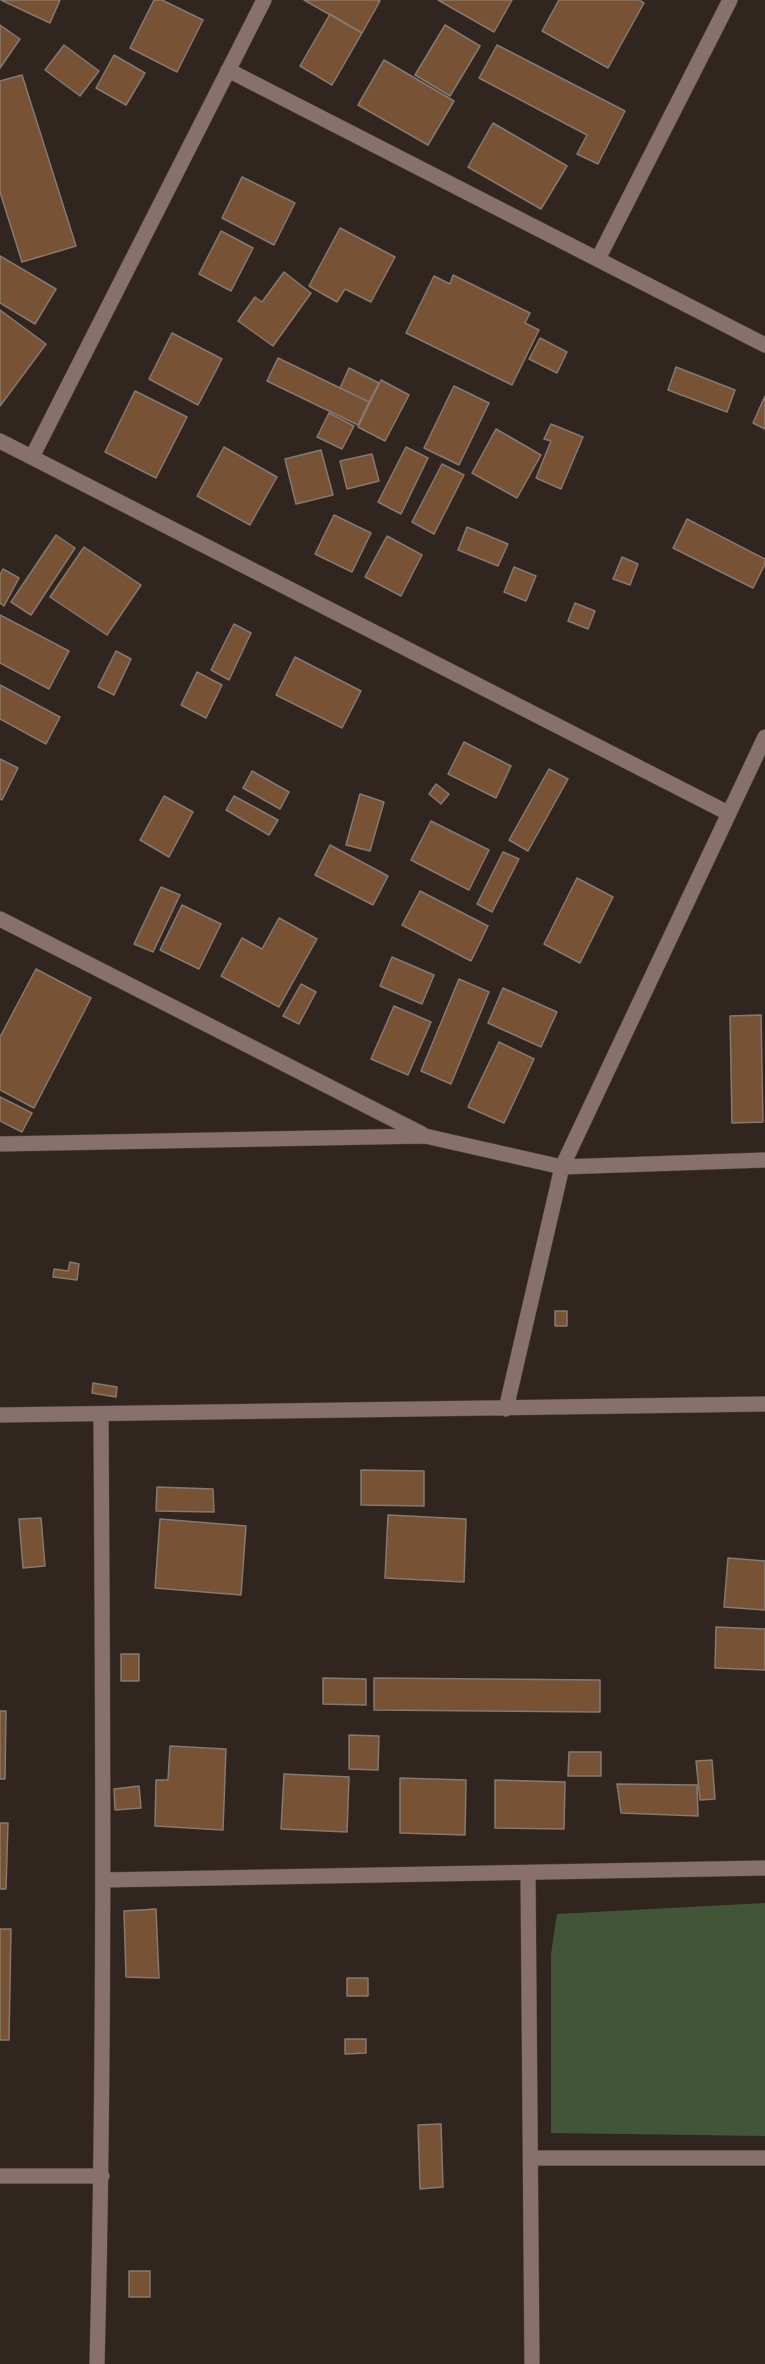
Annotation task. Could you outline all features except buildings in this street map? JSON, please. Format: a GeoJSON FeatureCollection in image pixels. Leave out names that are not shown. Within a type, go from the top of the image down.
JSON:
{"type":"FeatureCollection","features":[{"type":"Feature","properties":{"kind":"street"},"geometry":{"type":"LineString","coordinates":[[32,458],[264,0]]}},
{"type":"Feature","properties":{"kind":"street"},"geometry":{"type":"LineString","coordinates":[[598,259],[730,0]]}},
{"type":"Feature","properties":{"kind":"street"},"geometry":{"type":"LineString","coordinates":[[228,70],[765,345]]}},
{"type":"Feature","properties":{"kind":"street"},"geometry":{"type":"LineString","coordinates":[[0,441],[728,813]]}},
{"type":"Feature","properties":{"kind":"street"},"geometry":{"type":"LineString","coordinates":[[507,1409],[562,1167],[765,737]]}},
{"type":"Feature","properties":{"kind":"street"},"geometry":{"type":"LineString","coordinates":[[0,919],[425,1136]]}},
{"type":"Feature","properties":{"kind":"street"},"geometry":{"type":"LineString","coordinates":[[0,1144],[425,1136],[562,1167],[765,1160]]}},
{"type":"Feature","properties":{"kind":"street"},"geometry":{"type":"LineString","coordinates":[[0,1415],[765,1404]]}},
{"type":"Feature","properties":{"kind":"street"},"geometry":{"type":"LineString","coordinates":[[97,2364],[102,2176],[101,1414]]}},
{"type":"Feature","properties":{"kind":"street"},"geometry":{"type":"LineString","coordinates":[[103,1880],[765,1868]]}},
{"type":"Feature","properties":{"kind":"street"},"geometry":{"type":"LineString","coordinates":[[528,1874],[532,2364]]}},
{"type":"Feature","properties":{"kind":"street"},"geometry":{"type":"LineString","coordinates":[[531,2158],[765,2158]]}},
{"type":"Feature","properties":{"kind":"street"},"geometry":{"type":"LineString","coordinates":[[0,2176],[102,2176]]}},
{"type":"Feature","properties":{"kind":"green space"},"geometry":{"type":"Polygon","coordinates":[[[765,1903],[765,2136],[551,2133],[551,1954],[557,1914],[765,1903]]]}}]}
